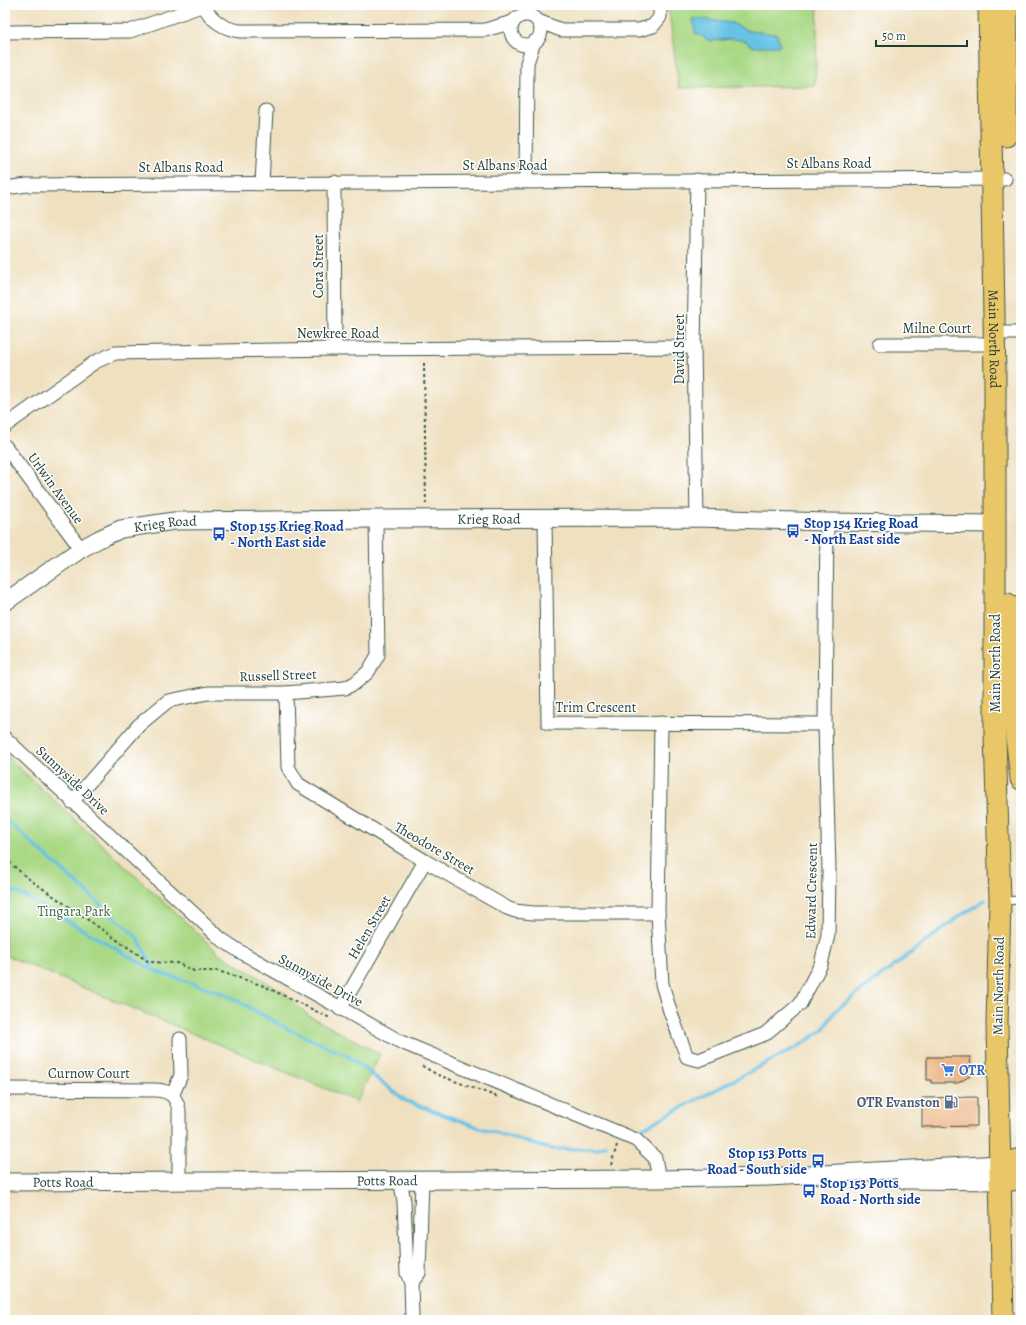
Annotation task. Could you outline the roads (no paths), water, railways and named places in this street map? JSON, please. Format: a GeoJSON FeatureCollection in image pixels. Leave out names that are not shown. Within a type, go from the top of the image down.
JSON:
{"type":"FeatureCollection","features":[{"type":"Feature","properties":{"kind":"main road","name":"Main North Road"},"geometry":{"type":"LineString","coordinates":[[989,5],[1007,337],[1007,583],[1016,735],[1021,779]]}},
{"type":"Feature","properties":{"kind":"main road","name":"Main North Road"},"geometry":{"type":"LineString","coordinates":[[998,179],[1007,5]]}},
{"type":"Feature","properties":{"kind":"main road","name":"Main North Road"},"geometry":{"type":"LineString","coordinates":[[1003,1320],[997,1024],[1000,901],[996,749],[995,524],[1007,337]]}},
{"type":"Feature","properties":{"kind":"main road"},"geometry":{"type":"LineString","coordinates":[[1007,500],[1001,515],[995,524],[1007,543]]}},
{"type":"Feature","properties":{"kind":"main road"},"geometry":{"type":"LineString","coordinates":[[1000,1173],[1021,1159]]}},
{"type":"Feature","properties":{"kind":"main road"},"geometry":{"type":"LineString","coordinates":[[1000,1173],[1021,1179]]}},
{"type":"Feature","properties":{"kind":"street"},"geometry":{"type":"LineString","coordinates":[[5,32],[130,31],[204,5],[207,12],[217,22],[224,27],[240,31],[485,30],[528,44],[561,30],[639,30],[649,28],[653,26],[660,17],[660,5]]}},
{"type":"Feature","properties":{"kind":"street"},"geometry":{"type":"LineString","coordinates":[[522,5],[511,27],[527,63]]}},
{"type":"Feature","properties":{"kind":"street"},"geometry":{"type":"LineString","coordinates":[[485,30],[515,20],[523,15],[534,14],[561,30]]}},
{"type":"Feature","properties":{"kind":"street"},"geometry":{"type":"LineString","coordinates":[[526,181],[527,63],[540,32],[534,14]]}},
{"type":"Feature","properties":{"kind":"street"},"geometry":{"type":"LineString","coordinates":[[262,183],[266,111]]}},
{"type":"Feature","properties":{"kind":"street","name":"St Albans Road"},"geometry":{"type":"LineString","coordinates":[[5,188],[28,184],[998,179]]}},
{"type":"Feature","properties":{"kind":"street","name":"David Street"},"geometry":{"type":"LineString","coordinates":[[697,180],[694,347],[698,518]]}},
{"type":"Feature","properties":{"kind":"street","name":"Cora Street"},"geometry":{"type":"LineString","coordinates":[[334,182],[335,349]]}},
{"type":"Feature","properties":{"kind":"street","name":"Milne Court"},"geometry":{"type":"LineString","coordinates":[[880,344],[1007,337]]}},
{"type":"Feature","properties":{"kind":"street","name":"Newkree Road"},"geometry":{"type":"LineString","coordinates":[[5,426],[95,362],[116,353],[335,349],[694,347]]}},
{"type":"Feature","properties":{"kind":"street","name":"Urlwin Avenue"},"geometry":{"type":"LineString","coordinates":[[5,446],[81,549]]}},
{"type":"Feature","properties":{"kind":"street","name":"Krieg Road"},"geometry":{"type":"LineString","coordinates":[[5,602],[81,549],[121,529],[174,521],[698,518],[828,522],[995,524]]}},
{"type":"Feature","properties":{"kind":"street","name":"Russell Street"},"geometry":{"type":"LineString","coordinates":[[72,802],[139,725],[168,701],[208,693],[286,693],[346,688],[355,683],[368,672],[378,655],[376,519]]}},
{"type":"Feature","properties":{"kind":"street","name":"Trim Crescent"},"geometry":{"type":"LineString","coordinates":[[545,519],[548,723],[825,724]]}},
{"type":"Feature","properties":{"kind":"street","name":"Edward Crescent"},"geometry":{"type":"LineString","coordinates":[[661,723],[658,913],[662,984],[670,1011],[687,1056],[699,1060],[765,1034],[800,1004],[821,964],[828,935],[829,870],[825,724],[828,522]]}},
{"type":"Feature","properties":{"kind":"street","name":"Theodore Street"},"geometry":{"type":"LineString","coordinates":[[286,693],[288,767],[298,784],[425,862],[515,911],[534,914],[658,913]]}},
{"type":"Feature","properties":{"kind":"street","name":"Sunnyside Drive"},"geometry":{"type":"LineString","coordinates":[[5,738],[72,802],[221,939],[336,1014],[636,1140],[654,1158],[659,1179]]}},
{"type":"Feature","properties":{"kind":"street","name":"Helen Street"},"geometry":{"type":"LineString","coordinates":[[336,1014],[425,862]]}},
{"type":"Feature","properties":{"kind":"street"},"geometry":{"type":"LineString","coordinates":[[179,1182],[179,1110],[177,1101],[173,1094],[181,1075],[180,1039]]}},
{"type":"Feature","properties":{"kind":"street","name":"Curnow Court"},"geometry":{"type":"LineString","coordinates":[[5,1089],[164,1090],[173,1094]]}},
{"type":"Feature","properties":{"kind":"street","name":"Potts Road"},"geometry":{"type":"LineString","coordinates":[[5,1182],[616,1180],[1000,1173]]}},
{"type":"Feature","properties":{"kind":"street"},"geometry":{"type":"LineString","coordinates":[[400,1180],[404,1201],[407,1273],[411,1283],[411,1319]]}},
{"type":"Feature","properties":{"kind":"street"},"geometry":{"type":"LineString","coordinates":[[411,1283],[419,1273],[422,1180]]}},
{"type":"Feature","properties":{"kind":"lane"},"geometry":{"type":"LineString","coordinates":[[1000,901],[1021,900]]}},
{"type":"Feature","properties":{"kind":"water"},"geometry":{"type":"Polygon","coordinates":[[[693,18],[732,23],[749,31],[777,34],[780,46],[754,47],[745,41],[733,39],[710,41],[695,33],[693,18]]]}},
{"type":"Feature","properties":{"kind":"waterway"},"geometry":{"type":"LineString","coordinates":[[5,819],[138,938],[154,970]]}},
{"type":"Feature","properties":{"kind":"waterway"},"geometry":{"type":"LineString","coordinates":[[5,892],[17,892],[155,971],[225,994],[288,1029],[348,1056],[406,1101],[478,1127],[550,1149],[597,1149],[606,1145]]}},
{"type":"Feature","properties":{"kind":"waterway"},"geometry":{"type":"LineString","coordinates":[[637,1131],[799,1046],[823,1030],[835,1011],[961,915],[985,900]]}},
{"type":"Feature","properties":{"kind":"place","name":"Stop 154 Krieg Road - North East side"},"geometry":{"type":"Point","coordinates":[793,531]}},
{"type":"Feature","properties":{"kind":"place","name":"Stop 155 Krieg Road - North East side"},"geometry":{"type":"Point","coordinates":[219,534]}},
{"type":"Feature","properties":{"kind":"place","name":"OTR"},"geometry":{"type":"Point","coordinates":[948,1070]}},
{"type":"Feature","properties":{"kind":"place","name":"OTR Evanston"},"geometry":{"type":"Point","coordinates":[951,1102]}},
{"type":"Feature","properties":{"kind":"place","name":"Stop 153 Potts Road - South side"},"geometry":{"type":"Point","coordinates":[818,1161]}},
{"type":"Feature","properties":{"kind":"place","name":"Stop 153 Potts Road - North side"},"geometry":{"type":"Point","coordinates":[809,1191]}},
{"type":"Feature","properties":{"kind":"park label","name":"Tingara Park"},"geometry":{"type":"Point","coordinates":[74,911]}}]}
